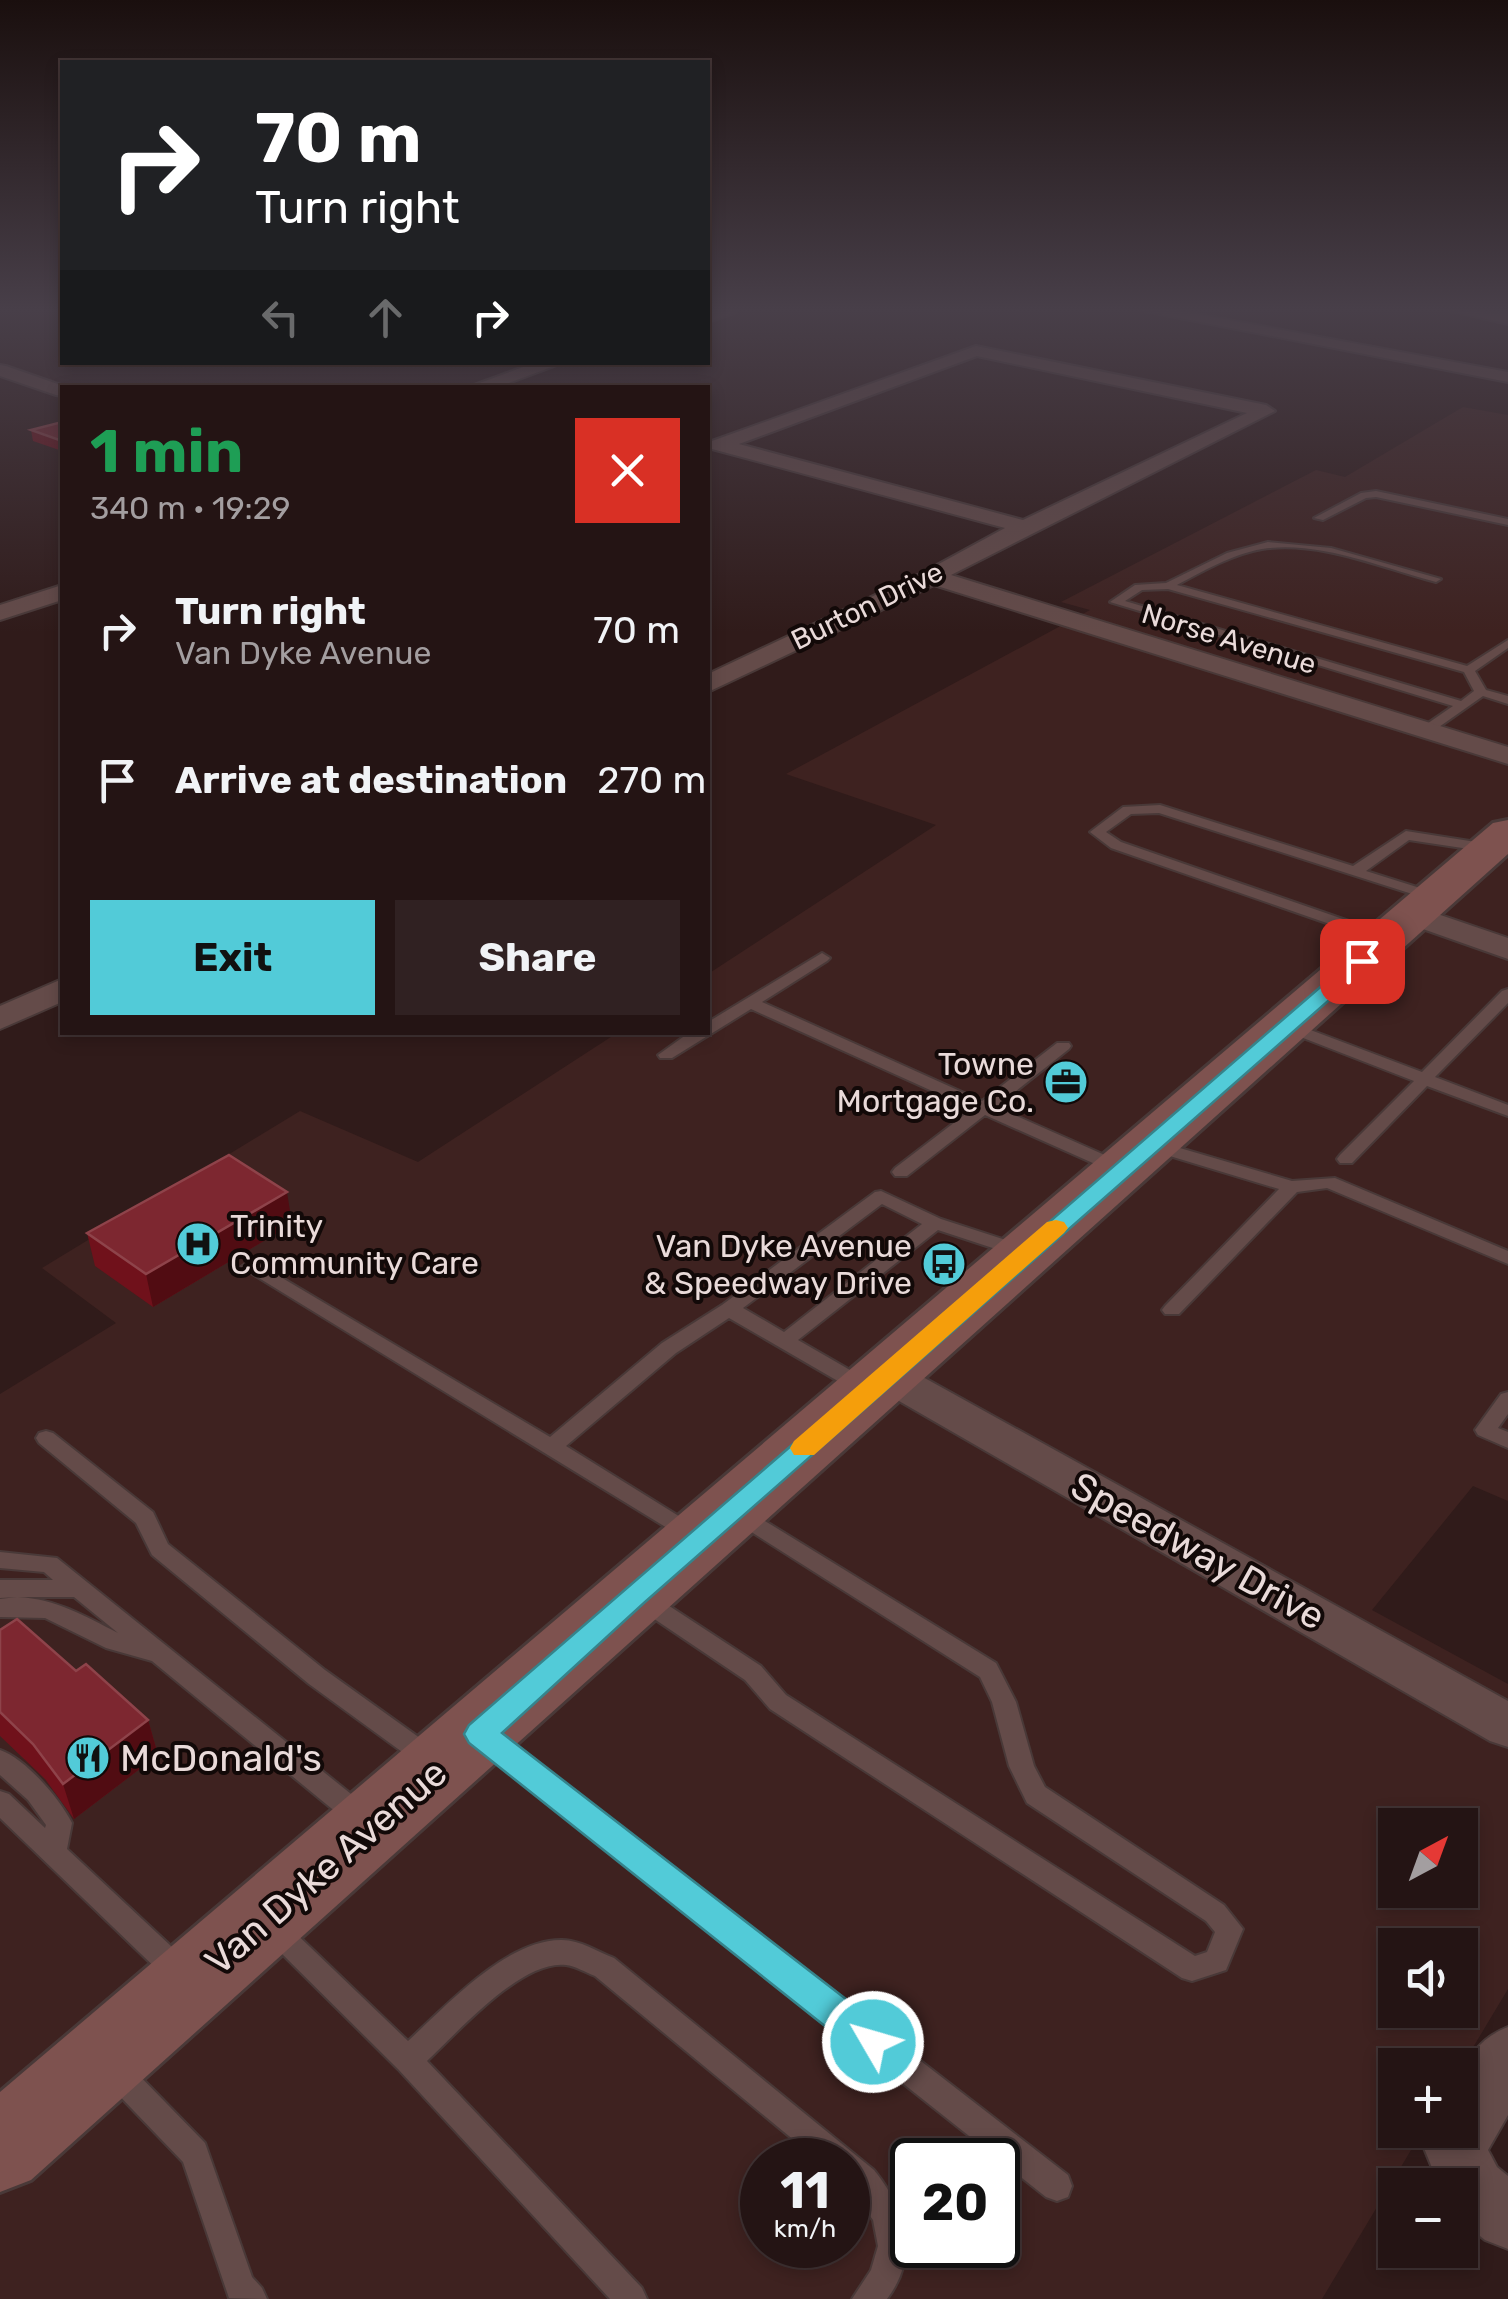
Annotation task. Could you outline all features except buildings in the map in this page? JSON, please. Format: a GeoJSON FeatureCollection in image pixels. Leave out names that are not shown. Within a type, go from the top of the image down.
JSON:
{"type":"FeatureCollection","features":[{"type":"Feature","properties":{"kind":"main road","name":"Van Dyke Avenue"},"geometry":{"type":"LineString","coordinates":[[0,2149],[1499,840]]}},
{"type":"Feature","properties":{"kind":"street","name":"Burton Drive"},"geometry":{"type":"LineString","coordinates":[[794,417],[718,445],[1026,528]]}},
{"type":"Feature","properties":{"kind":"street","name":"Burton Drive"},"geometry":{"type":"LineString","coordinates":[[710,683],[1253,417]]}},
{"type":"Feature","properties":{"kind":"street","name":"Norse Avenue"},"geometry":{"type":"LineString","coordinates":[[932,577],[1508,756]]}},
{"type":"Feature","properties":{"kind":"street"},"geometry":{"type":"LineString","coordinates":[[0,590],[29,603]]}},
{"type":"Feature","properties":{"kind":"street"},"geometry":{"type":"LineString","coordinates":[[0,613],[60,593]]}},
{"type":"Feature","properties":{"kind":"street"},"geometry":{"type":"LineString","coordinates":[[1412,917],[1508,949]]}},
{"type":"Feature","properties":{"kind":"street"},"geometry":{"type":"LineString","coordinates":[[0,1019],[60,990]]}},
{"type":"Feature","properties":{"kind":"street","name":"Speedway Drive"},"geometry":{"type":"LineString","coordinates":[[879,1383],[1508,1726]]}},
{"type":"Feature","properties":{"kind":"street"},"geometry":{"type":"LineString","coordinates":[[1508,2056],[1455,2148],[1474,2190],[1508,2217]]}},
{"type":"Feature","properties":{"kind":"lane"},"geometry":{"type":"LineString","coordinates":[[1319,518],[1364,495],[1376,494],[1508,522]]}},
{"type":"Feature","properties":{"kind":"lane"},"geometry":{"type":"LineString","coordinates":[[1168,586],[1247,549],[1267,545],[1336,554],[1436,580]]}},
{"type":"Feature","properties":{"kind":"lane"},"geometry":{"type":"LineString","coordinates":[[1462,705],[1116,602],[1139,587],[1168,586],[1470,670],[1481,692],[1508,700]]}},
{"type":"Feature","properties":{"kind":"lane"},"geometry":{"type":"LineString","coordinates":[[1470,670],[1508,643]]}},
{"type":"Feature","properties":{"kind":"lane"},"geometry":{"type":"LineString","coordinates":[[1425,731],[1481,692]]}},
{"type":"Feature","properties":{"kind":"lane"},"geometry":{"type":"LineString","coordinates":[[1160,809],[1355,872],[1412,917],[1116,844],[1097,832],[1128,810],[1160,809]]}},
{"type":"Feature","properties":{"kind":"lane"},"geometry":{"type":"LineString","coordinates":[[1355,872],[1406,834],[1499,840]]}},
{"type":"Feature","properties":{"kind":"lane"},"geometry":{"type":"LineString","coordinates":[[710,1028],[822,958]]}},
{"type":"Feature","properties":{"kind":"lane"},"geometry":{"type":"LineString","coordinates":[[1346,1159],[1508,994]]}},
{"type":"Feature","properties":{"kind":"lane"},"geometry":{"type":"LineString","coordinates":[[750,1003],[986,1108],[1137,1157],[1291,1188],[1329,1182],[1508,1258]]}},
{"type":"Feature","properties":{"kind":"lane"},"geometry":{"type":"LineString","coordinates":[[1286,1026],[1508,1112]]}},
{"type":"Feature","properties":{"kind":"lane"},"geometry":{"type":"LineString","coordinates":[[666,1055],[698,1035]]}},
{"type":"Feature","properties":{"kind":"lane"},"geometry":{"type":"LineString","coordinates":[[901,1172],[1063,1046]]}},
{"type":"Feature","properties":{"kind":"lane"},"geometry":{"type":"LineString","coordinates":[[1172,1310],[1291,1188]]}},
{"type":"Feature","properties":{"kind":"lane"},"geometry":{"type":"LineString","coordinates":[[550,1447],[669,1348],[729,1310],[882,1196],[935,1223],[1027,1253]]}},
{"type":"Feature","properties":{"kind":"lane"},"geometry":{"type":"LineString","coordinates":[[785,1341],[935,1223]]}},
{"type":"Feature","properties":{"kind":"lane"},"geometry":{"type":"LineString","coordinates":[[250,1268],[550,1447],[716,1524],[988,1670],[1004,1694],[1026,1780],[1036,1794],[1215,1913],[1230,1929],[1216,1961],[1192,1969],[778,1702],[754,1674],[634,1594]]}},
{"type":"Feature","properties":{"kind":"lane"},"geometry":{"type":"LineString","coordinates":[[729,1310],[785,1341],[879,1383]]}},
{"type":"Feature","properties":{"kind":"lane"},"geometry":{"type":"LineString","coordinates":[[1508,1399],[1485,1430],[1508,1441]]}},
{"type":"Feature","properties":{"kind":"lane"},"geometry":{"type":"LineString","coordinates":[[46,1438],[145,1518],[160,1549],[316,1677],[460,1750],[1057,2186]]}},
{"type":"Feature","properties":{"kind":"lane"},"geometry":{"type":"LineString","coordinates":[[0,1560],[49,1564],[373,1827]]}},
{"type":"Feature","properties":{"kind":"lane"},"geometry":{"type":"LineString","coordinates":[[0,1589],[79,1588]]}},
{"type":"Feature","properties":{"kind":"lane"},"geometry":{"type":"LineString","coordinates":[[0,1608],[20,1605],[59,1610],[112,1641],[160,1654]]}},
{"type":"Feature","properties":{"kind":"lane"},"geometry":{"type":"LineString","coordinates":[[0,1760],[37,1793],[58,1823],[54,1852]]}},
{"type":"Feature","properties":{"kind":"lane"},"geometry":{"type":"LineString","coordinates":[[0,1802],[192,1984]]}},
{"type":"Feature","properties":{"kind":"lane"},"geometry":{"type":"LineString","coordinates":[[265,1920],[408,2060],[631,2299]]}},
{"type":"Feature","properties":{"kind":"lane"},"geometry":{"type":"LineString","coordinates":[[408,2060],[494,1983],[532,1959],[562,1951],[604,1968],[814,2138]]}},
{"type":"Feature","properties":{"kind":"lane"},"geometry":{"type":"LineString","coordinates":[[105,2060],[195,2153],[240,2287],[251,2299]]}},
{"type":"Feature","properties":{"kind":"lane"},"geometry":{"type":"LineString","coordinates":[[868,2299],[893,2255],[891,2218],[870,2188]]}},
{"type":"Feature","properties":{"kind":"shaded area"},"geometry":{"type":"Polygon","coordinates":[[[1446,417],[1508,417],[1508,1501],[1473,1486],[1372,1610],[1508,1684],[1508,1989],[1473,2048],[1378,2048],[1378,2148],[1412,2148],[1400,2168],[1378,2168],[1378,2205],[1322,2299],[0,2299],[0,1394],[116,1323],[42,1268],[300,1111],[418,1162],[614,1035],[710,1035],[710,973],[936,825],[786,774],[1090,610],[1061,602],[1316,470],[1345,477],[1446,417]]]}},
{"type":"Feature","properties":{"kind":"slow traffic"},"geometry":{"type":"LineString","coordinates":[[804,1448],[1056,1228]]}},
{"type":"Feature","properties":{"kind":"place","name":"Towne Mortgage Co."},"geometry":{"type":"Point","coordinates":[1066,1082]}},
{"type":"Feature","properties":{"kind":"place","name":"Trinity Community Care"},"geometry":{"type":"Point","coordinates":[198,1244]}},
{"type":"Feature","properties":{"kind":"place","name":"Van Dyke Avenue & Speedway Drive"},"geometry":{"type":"Point","coordinates":[944,1264]}},
{"type":"Feature","properties":{"kind":"place","name":"McDonald's"},"geometry":{"type":"Point","coordinates":[88,1758]}},
{"type":"Feature","properties":{"kind":"route"},"geometry":{"type":"LineString","coordinates":[[873,2042],[480,1734],[634,1594],[1362,961]]}}]}
